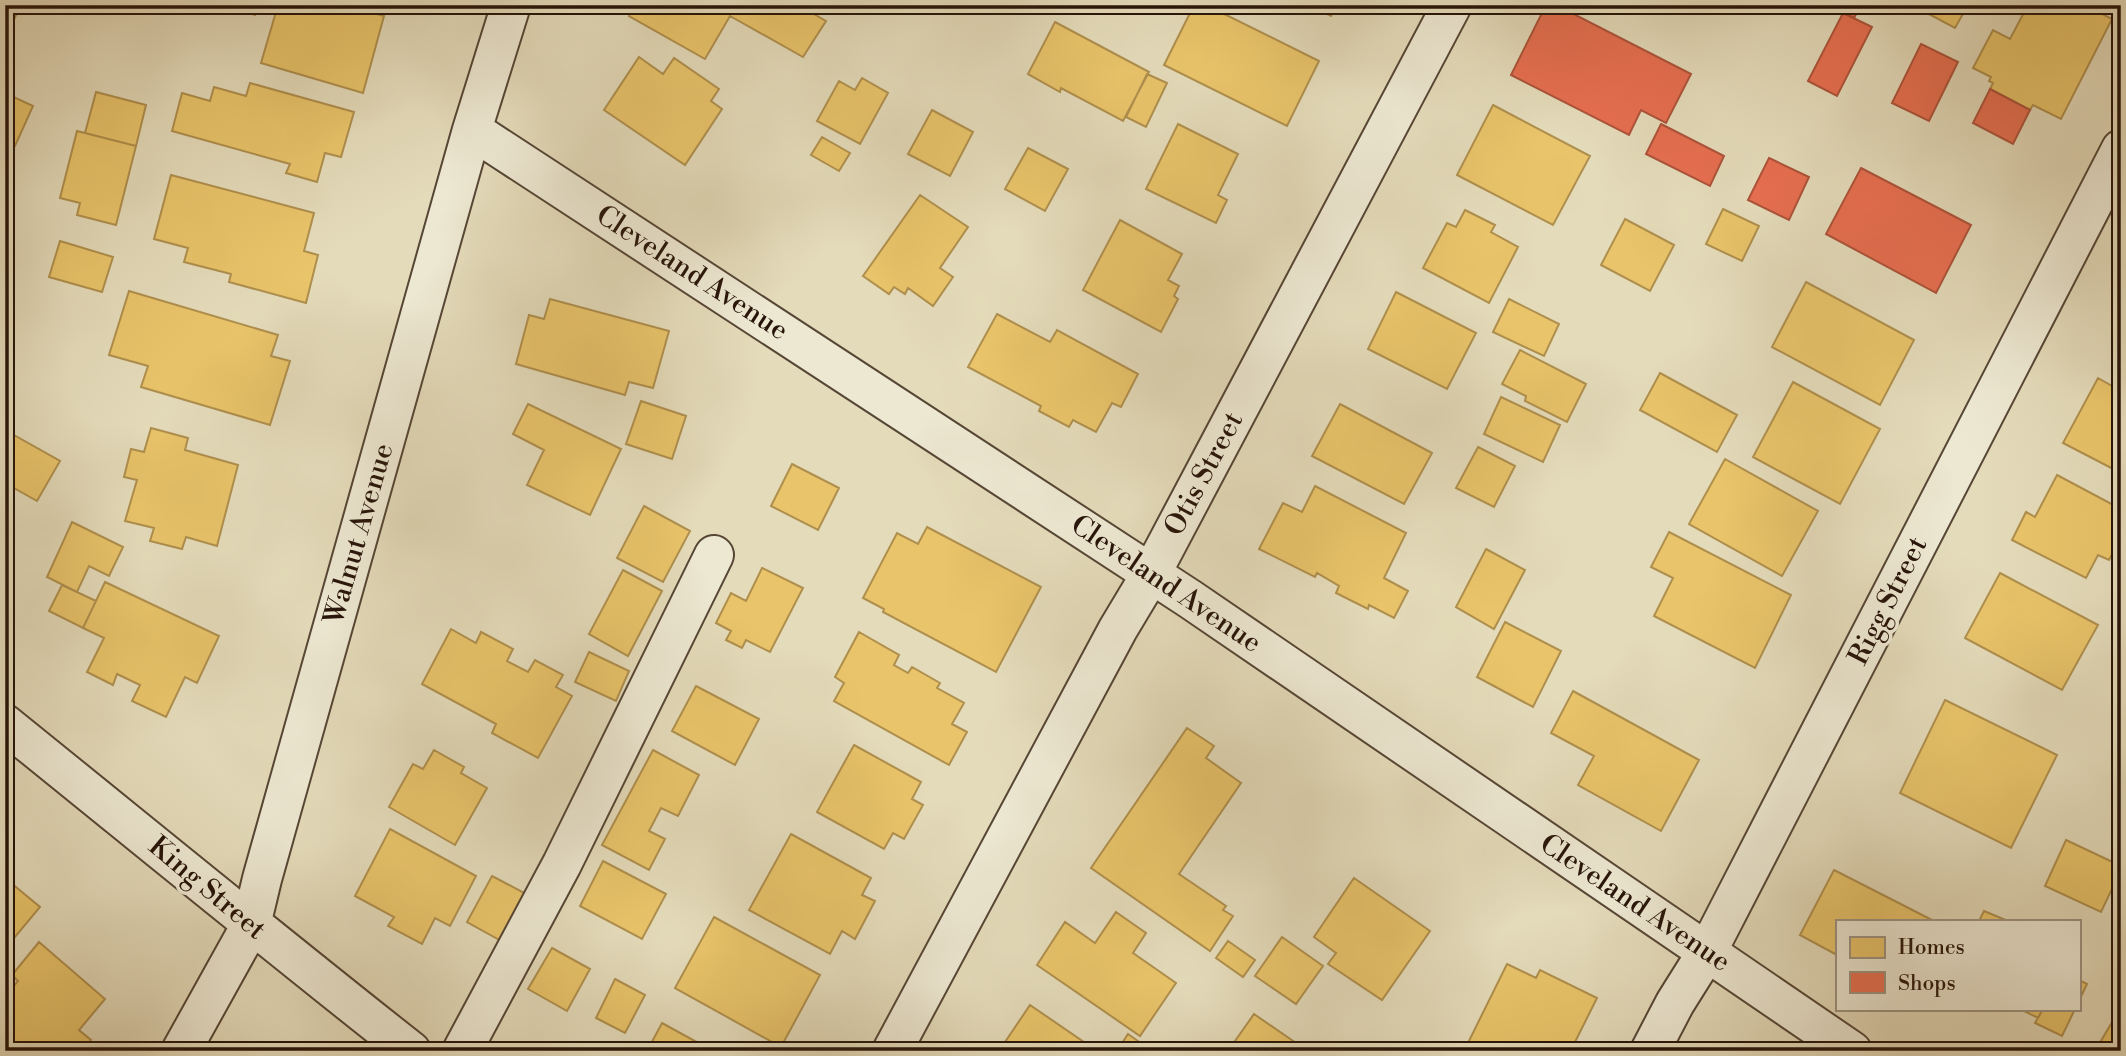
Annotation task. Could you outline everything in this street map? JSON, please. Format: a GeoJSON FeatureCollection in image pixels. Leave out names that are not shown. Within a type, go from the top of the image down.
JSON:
{"type":"FeatureCollection","features":[{"type":"Feature","properties":{"kind":"street","name":"Walnut Avenue"},"geometry":{"type":"LineString","coordinates":[[181,1051],[251,925],[265,865],[472,130],[511,5]]}},
{"type":"Feature","properties":{"kind":"street","name":"Otis Street"},"geometry":{"type":"LineString","coordinates":[[892,1051],[1118,629],[1151,574],[1452,5]]}},
{"type":"Feature","properties":{"kind":"street","name":"Cleveland Avenue"},"geometry":{"type":"LineString","coordinates":[[472,130],[1151,574],[1852,1051]]}},
{"type":"Feature","properties":{"kind":"street","name":"Rigg Street"},"geometry":{"type":"LineString","coordinates":[[1650,1051],[1675,1003],[1707,952],[2121,149]]}},
{"type":"Feature","properties":{"kind":"street"},"geometry":{"type":"LineString","coordinates":[[462,1051],[562,864],[714,555]]}},
{"type":"Feature","properties":{"kind":"street","name":"King Street"},"geometry":{"type":"LineString","coordinates":[[5,724],[251,925],[411,1051]]}},
{"type":"Feature","properties":{"kind":"building: Homes"},"geometry":{"type":"Polygon","coordinates":[[[5,5],[21,5],[5,38],[5,5]]]}},
{"type":"Feature","properties":{"kind":"building: Homes"},"geometry":{"type":"Polygon","coordinates":[[[226,5],[258,5],[255,15],[226,5]]]}},
{"type":"Feature","properties":{"kind":"building: Homes"},"geometry":{"type":"Polygon","coordinates":[[[278,5],[345,5],[384,16],[363,93],[261,63],[278,5]]]}},
{"type":"Feature","properties":{"kind":"building: Homes"},"geometry":{"type":"Polygon","coordinates":[[[635,5],[798,5],[826,21],[803,57],[730,16],[705,59],[629,16],[635,5]]]}},
{"type":"Feature","properties":{"kind":"building: Homes"},"geometry":{"type":"Polygon","coordinates":[[[928,5],[946,5],[942,13],[928,5]]]}},
{"type":"Feature","properties":{"kind":"building: Homes"},"geometry":{"type":"Polygon","coordinates":[[[1194,5],[1206,5],[1319,61],[1287,126],[1164,65],[1194,5]]]}},
{"type":"Feature","properties":{"kind":"building: Homes"},"geometry":{"type":"Polygon","coordinates":[[[1309,5],[1337,5],[1331,16],[1309,5]]]}},
{"type":"Feature","properties":{"kind":"building: Homes"},"geometry":{"type":"Polygon","coordinates":[[[1912,5],[1968,5],[1955,28],[1912,5]]]}},
{"type":"Feature","properties":{"kind":"building: Homes"},"geometry":{"type":"Polygon","coordinates":[[[2028,5],[2085,5],[2112,19],[2061,119],[2033,105],[2030,110],[1990,89],[1993,83],[1989,81],[1991,77],[1973,68],[1993,30],[2010,39],[2028,5]]]}},
{"type":"Feature","properties":{"kind":"building: Homes"},"geometry":{"type":"Polygon","coordinates":[[[1055,22],[1149,72],[1123,121],[1028,74],[1055,22]]]}},
{"type":"Feature","properties":{"kind":"building: Homes"},"geometry":{"type":"Polygon","coordinates":[[[639,57],[663,74],[674,58],[719,89],[711,101],[722,109],[685,165],[604,110],[639,57]]]}},
{"type":"Feature","properties":{"kind":"building: Homes"},"geometry":{"type":"Polygon","coordinates":[[[1147,74],[1167,83],[1146,127],[1126,117],[1147,74]]]}},
{"type":"Feature","properties":{"kind":"building: Homes"},"geometry":{"type":"Polygon","coordinates":[[[862,78],[888,93],[860,144],[817,121],[839,81],[855,90],[862,78]]]}},
{"type":"Feature","properties":{"kind":"building: Homes"},"geometry":{"type":"Polygon","coordinates":[[[250,83],[354,112],[341,157],[325,153],[317,182],[286,173],[290,164],[172,131],[182,93],[210,101],[214,87],[246,96],[250,83]]]}},
{"type":"Feature","properties":{"kind":"building: Homes"},"geometry":{"type":"Polygon","coordinates":[[[96,92],[146,105],[136,146],[85,133],[96,92]]]}},
{"type":"Feature","properties":{"kind":"building: Homes"},"geometry":{"type":"Polygon","coordinates":[[[5,93],[33,106],[15,146],[5,141],[5,93]]]}},
{"type":"Feature","properties":{"kind":"building: Homes"},"geometry":{"type":"Polygon","coordinates":[[[1493,105],[1590,156],[1553,225],[1457,175],[1493,105]]]}},
{"type":"Feature","properties":{"kind":"building: Homes"},"geometry":{"type":"Polygon","coordinates":[[[932,110],[973,132],[950,176],[908,154],[932,110]]]}},
{"type":"Feature","properties":{"kind":"building: Homes"},"geometry":{"type":"Polygon","coordinates":[[[1178,124],[1238,154],[1218,195],[1227,200],[1216,223],[1146,189],[1178,124]]]}},
{"type":"Feature","properties":{"kind":"building: Homes"},"geometry":{"type":"Polygon","coordinates":[[[77,131],[136,146],[116,225],[77,215],[80,203],[60,198],[77,131]]]}},
{"type":"Feature","properties":{"kind":"building: Homes"},"geometry":{"type":"Polygon","coordinates":[[[822,137],[850,153],[839,171],[811,155],[822,137]]]}},
{"type":"Feature","properties":{"kind":"building: Homes"},"geometry":{"type":"Polygon","coordinates":[[[1028,148],[1068,169],[1045,211],[1005,189],[1028,148]]]}},
{"type":"Feature","properties":{"kind":"building: Homes"},"geometry":{"type":"Polygon","coordinates":[[[171,175],[314,213],[304,251],[318,255],[306,303],[229,282],[231,274],[184,262],[188,248],[154,239],[171,175]]]}},
{"type":"Feature","properties":{"kind":"building: Homes"},"geometry":{"type":"Polygon","coordinates":[[[920,195],[968,227],[940,268],[953,277],[933,306],[908,288],[905,294],[894,287],[889,294],[863,276],[920,195]]]}},
{"type":"Feature","properties":{"kind":"building: Homes"},"geometry":{"type":"Polygon","coordinates":[[[1723,209],[1759,226],[1742,261],[1706,244],[1723,209]]]}},
{"type":"Feature","properties":{"kind":"building: Homes"},"geometry":{"type":"Polygon","coordinates":[[[1465,210],[1495,225],[1491,232],[1518,247],[1489,303],[1423,268],[1447,223],[1456,227],[1465,210]]]}},
{"type":"Feature","properties":{"kind":"building: Homes"},"geometry":{"type":"Polygon","coordinates":[[[1625,219],[1674,245],[1650,291],[1601,265],[1625,219]]]}},
{"type":"Feature","properties":{"kind":"building: Homes"},"geometry":{"type":"Polygon","coordinates":[[[1120,220],[1182,254],[1168,280],[1179,286],[1174,296],[1178,299],[1161,332],[1083,290],[1120,220]]]}},
{"type":"Feature","properties":{"kind":"building: Homes"},"geometry":{"type":"Polygon","coordinates":[[[60,241],[113,257],[102,292],[49,277],[60,241]]]}},
{"type":"Feature","properties":{"kind":"building: Homes"},"geometry":{"type":"Polygon","coordinates":[[[1806,282],[1914,340],[1880,405],[1772,347],[1806,282]]]}},
{"type":"Feature","properties":{"kind":"building: Homes"},"geometry":{"type":"Polygon","coordinates":[[[129,291],[278,335],[271,356],[290,361],[270,425],[141,387],[148,366],[109,355],[129,291]]]}},
{"type":"Feature","properties":{"kind":"building: Homes"},"geometry":{"type":"Polygon","coordinates":[[[1396,292],[1476,333],[1447,389],[1368,349],[1396,292]]]}},
{"type":"Feature","properties":{"kind":"building: Homes"},"geometry":{"type":"Polygon","coordinates":[[[550,299],[669,331],[653,388],[629,382],[625,395],[516,364],[529,315],[544,319],[550,299]]]}},
{"type":"Feature","properties":{"kind":"building: Homes"},"geometry":{"type":"Polygon","coordinates":[[[1509,299],[1559,324],[1544,356],[1493,332],[1509,299]]]}},
{"type":"Feature","properties":{"kind":"building: Homes"},"geometry":{"type":"Polygon","coordinates":[[[997,314],[1050,342],[1057,330],[1138,374],[1121,407],[1112,403],[1096,432],[1073,420],[1069,427],[1039,411],[1041,406],[968,367],[997,314]]]}},
{"type":"Feature","properties":{"kind":"building: Homes"},"geometry":{"type":"Polygon","coordinates":[[[1520,350],[1586,384],[1567,422],[1525,401],[1526,396],[1502,384],[1520,350]]]}},
{"type":"Feature","properties":{"kind":"building: Homes"},"geometry":{"type":"Polygon","coordinates":[[[1660,373],[1737,415],[1717,452],[1640,410],[1660,373]]]}},
{"type":"Feature","properties":{"kind":"building: Homes"},"geometry":{"type":"Polygon","coordinates":[[[2098,378],[2121,391],[2121,473],[2063,443],[2098,378]]]}},
{"type":"Feature","properties":{"kind":"building: Homes"},"geometry":{"type":"Polygon","coordinates":[[[1793,382],[1880,429],[1840,504],[1753,457],[1793,382]]]}},
{"type":"Feature","properties":{"kind":"building: Homes"},"geometry":{"type":"Polygon","coordinates":[[[1501,397],[1560,425],[1543,462],[1484,434],[1501,397]]]}},
{"type":"Feature","properties":{"kind":"building: Homes"},"geometry":{"type":"Polygon","coordinates":[[[641,401],[686,416],[672,459],[626,444],[641,401]]]}},
{"type":"Feature","properties":{"kind":"building: Homes"},"geometry":{"type":"Polygon","coordinates":[[[528,404],[621,449],[590,515],[527,485],[544,450],[513,434],[528,404]]]}},
{"type":"Feature","properties":{"kind":"building: Homes"},"geometry":{"type":"Polygon","coordinates":[[[1340,404],[1432,453],[1404,504],[1312,456],[1340,404]]]}},
{"type":"Feature","properties":{"kind":"building: Homes"},"geometry":{"type":"Polygon","coordinates":[[[151,428],[188,438],[185,450],[238,465],[217,546],[186,537],[182,549],[150,541],[154,528],[125,521],[137,480],[124,477],[131,449],[144,452],[151,428]]]}},
{"type":"Feature","properties":{"kind":"building: Homes"},"geometry":{"type":"Polygon","coordinates":[[[5,430],[60,461],[37,501],[5,483],[5,430]]]}},
{"type":"Feature","properties":{"kind":"building: Homes"},"geometry":{"type":"Polygon","coordinates":[[[1478,447],[1515,466],[1494,507],[1456,488],[1478,447]]]}},
{"type":"Feature","properties":{"kind":"building: Homes"},"geometry":{"type":"Polygon","coordinates":[[[1725,459],[1818,511],[1782,576],[1689,524],[1725,459]]]}},
{"type":"Feature","properties":{"kind":"building: Homes"},"geometry":{"type":"Polygon","coordinates":[[[792,464],[839,488],[818,530],[771,506],[792,464]]]}},
{"type":"Feature","properties":{"kind":"building: Homes"},"geometry":{"type":"Polygon","coordinates":[[[2057,475],[2121,509],[2117,519],[2121,521],[2121,537],[2109,560],[2098,555],[2086,578],[2012,540],[2026,512],[2035,517],[2057,475]]]}},
{"type":"Feature","properties":{"kind":"building: Homes"},"geometry":{"type":"Polygon","coordinates":[[[1315,486],[1406,533],[1384,578],[1408,591],[1394,618],[1336,593],[1339,586],[1317,573],[1315,577],[1259,549],[1283,503],[1302,512],[1315,486]]]}},
{"type":"Feature","properties":{"kind":"building: Homes"},"geometry":{"type":"Polygon","coordinates":[[[644,506],[690,531],[663,582],[617,558],[644,506]]]}},
{"type":"Feature","properties":{"kind":"building: Homes"},"geometry":{"type":"Polygon","coordinates":[[[72,522],[123,547],[109,576],[89,566],[77,592],[47,577],[72,522]]]}},
{"type":"Feature","properties":{"kind":"building: Homes"},"geometry":{"type":"Polygon","coordinates":[[[927,527],[1041,587],[996,672],[883,612],[884,609],[863,598],[897,533],[918,544],[927,527]]]}},
{"type":"Feature","properties":{"kind":"building: Homes"},"geometry":{"type":"Polygon","coordinates":[[[1669,532],[1791,595],[1755,668],[1654,616],[1673,578],[1651,567],[1669,532]]]}},
{"type":"Feature","properties":{"kind":"building: Homes"},"geometry":{"type":"Polygon","coordinates":[[[1486,549],[1525,570],[1494,629],[1456,607],[1486,549]]]}},
{"type":"Feature","properties":{"kind":"building: Homes"},"geometry":{"type":"Polygon","coordinates":[[[762,568],[803,588],[770,652],[746,640],[742,648],[726,640],[731,631],[716,623],[731,593],[746,601],[762,568]]]}},
{"type":"Feature","properties":{"kind":"building: Homes"},"geometry":{"type":"Polygon","coordinates":[[[623,570],[662,591],[628,656],[589,634],[623,570]]]}},
{"type":"Feature","properties":{"kind":"building: Homes"},"geometry":{"type":"Polygon","coordinates":[[[2000,573],[2098,625],[2062,690],[1965,638],[2000,573]]]}},
{"type":"Feature","properties":{"kind":"building: Homes"},"geometry":{"type":"Polygon","coordinates":[[[105,582],[219,636],[197,683],[185,677],[166,717],[132,701],[140,685],[117,674],[113,685],[87,672],[104,638],[83,628],[105,582]]]}},
{"type":"Feature","properties":{"kind":"building: Homes"},"geometry":{"type":"Polygon","coordinates":[[[62,585],[96,601],[83,628],[49,611],[62,585]]]}},
{"type":"Feature","properties":{"kind":"building: Homes"},"geometry":{"type":"Polygon","coordinates":[[[1505,622],[1561,651],[1533,707],[1477,677],[1505,622]]]}},
{"type":"Feature","properties":{"kind":"building: Homes"},"geometry":{"type":"Polygon","coordinates":[[[451,629],[476,643],[481,632],[513,649],[507,661],[528,672],[535,660],[563,675],[556,687],[572,696],[538,758],[492,733],[496,724],[422,684],[451,629]]]}},
{"type":"Feature","properties":{"kind":"building: Homes"},"geometry":{"type":"Polygon","coordinates":[[[859,632],[899,655],[894,665],[908,673],[912,667],[940,683],[937,688],[964,703],[952,724],[967,732],[949,765],[834,701],[844,683],[835,677],[859,632]]]}},
{"type":"Feature","properties":{"kind":"building: Homes"},"geometry":{"type":"Polygon","coordinates":[[[589,652],[629,671],[616,701],[575,682],[589,652]]]}},
{"type":"Feature","properties":{"kind":"building: Homes"},"geometry":{"type":"Polygon","coordinates":[[[696,686],[759,719],[735,765],[672,731],[696,686]]]}},
{"type":"Feature","properties":{"kind":"building: Homes"},"geometry":{"type":"Polygon","coordinates":[[[1573,691],[1699,760],[1661,831],[1578,785],[1594,756],[1551,733],[1573,691]]]}},
{"type":"Feature","properties":{"kind":"building: Homes"},"geometry":{"type":"Polygon","coordinates":[[[1945,700],[2057,755],[2011,848],[1900,793],[1945,700]]]}},
{"type":"Feature","properties":{"kind":"building: Homes"},"geometry":{"type":"Polygon","coordinates":[[[1187,728],[1214,746],[1206,758],[1241,783],[1179,874],[1226,906],[1223,910],[1233,916],[1210,951],[1091,868],[1187,728]]]}},
{"type":"Feature","properties":{"kind":"building: Homes"},"geometry":{"type":"Polygon","coordinates":[[[854,745],[921,782],[912,799],[923,805],[904,839],[893,833],[884,849],[817,812],[854,745]]]}},
{"type":"Feature","properties":{"kind":"building: Homes"},"geometry":{"type":"Polygon","coordinates":[[[434,750],[464,767],[461,773],[487,788],[455,845],[389,807],[413,764],[423,769],[434,750]]]}},
{"type":"Feature","properties":{"kind":"building: Homes"},"geometry":{"type":"Polygon","coordinates":[[[653,750],[699,775],[678,816],[661,808],[649,831],[665,839],[649,870],[602,845],[653,750]]]}},
{"type":"Feature","properties":{"kind":"building: Homes"},"geometry":{"type":"Polygon","coordinates":[[[390,829],[476,876],[450,926],[435,918],[422,944],[388,926],[394,917],[355,896],[390,829]]]}},
{"type":"Feature","properties":{"kind":"building: Homes"},"geometry":{"type":"Polygon","coordinates":[[[791,834],[871,878],[862,895],[875,901],[855,939],[842,931],[830,954],[749,910],[791,834]]]}},
{"type":"Feature","properties":{"kind":"building: Homes"},"geometry":{"type":"Polygon","coordinates":[[[2066,840],[2121,866],[2101,912],[2045,886],[2066,840]]]}},
{"type":"Feature","properties":{"kind":"building: Homes"},"geometry":{"type":"Polygon","coordinates":[[[603,861],[666,894],[642,939],[580,906],[603,861]]]}},
{"type":"Feature","properties":{"kind":"building: Homes"},"geometry":{"type":"Polygon","coordinates":[[[1834,870],[1932,920],[1836,920],[1836,954],[1800,935],[1834,870]]]}},
{"type":"Feature","properties":{"kind":"building: Homes"},"geometry":{"type":"Polygon","coordinates":[[[492,876],[528,895],[503,942],[467,922],[492,876]]]}},
{"type":"Feature","properties":{"kind":"building: Homes"},"geometry":{"type":"Polygon","coordinates":[[[5,878],[40,907],[5,949],[5,878]]]}},
{"type":"Feature","properties":{"kind":"building: Homes"},"geometry":{"type":"Polygon","coordinates":[[[1354,878],[1430,931],[1382,1000],[1328,964],[1336,953],[1314,937],[1354,878]]]}},
{"type":"Feature","properties":{"kind":"building: Homes"},"geometry":{"type":"Polygon","coordinates":[[[1984,911],[2006,920],[1980,920],[1984,911]]]}},
{"type":"Feature","properties":{"kind":"building: Homes"},"geometry":{"type":"Polygon","coordinates":[[[1116,912],[1146,933],[1133,953],[1176,983],[1140,1036],[1037,965],[1065,922],[1095,943],[1116,912]]]}},
{"type":"Feature","properties":{"kind":"building: Homes"},"geometry":{"type":"Polygon","coordinates":[[[714,917],[820,975],[781,1047],[675,988],[714,917]]]}},
{"type":"Feature","properties":{"kind":"building: Homes"},"geometry":{"type":"Polygon","coordinates":[[[1282,937],[1323,966],[1296,1004],[1255,976],[1282,937]]]}},
{"type":"Feature","properties":{"kind":"building: Homes"},"geometry":{"type":"Polygon","coordinates":[[[1228,941],[1255,960],[1243,977],[1216,958],[1228,941]]]}},
{"type":"Feature","properties":{"kind":"building: Homes"},"geometry":{"type":"Polygon","coordinates":[[[39,942],[105,999],[79,1030],[91,1040],[82,1051],[5,1049],[5,996],[18,981],[12,975],[39,942]]]}},
{"type":"Feature","properties":{"kind":"building: Homes"},"geometry":{"type":"Polygon","coordinates":[[[552,948],[590,969],[567,1011],[528,989],[552,948]]]}},
{"type":"Feature","properties":{"kind":"building: Homes"},"geometry":{"type":"Polygon","coordinates":[[[1507,964],[1536,978],[1540,970],[1597,998],[1571,1050],[1560,1045],[1557,1051],[1464,1051],[1507,964]]]}},
{"type":"Feature","properties":{"kind":"building: Homes"},"geometry":{"type":"Polygon","coordinates":[[[615,979],[645,995],[625,1033],[596,1018],[615,979]]]}},
{"type":"Feature","properties":{"kind":"building: Homes"},"geometry":{"type":"Polygon","coordinates":[[[2080,980],[2087,984],[2080,999],[2080,980]]]}},
{"type":"Feature","properties":{"kind":"building: Homes"},"geometry":{"type":"Polygon","coordinates":[[[1030,1005],[1097,1051],[999,1051],[1030,1005]]]}},
{"type":"Feature","properties":{"kind":"building: Homes"},"geometry":{"type":"Polygon","coordinates":[[[2121,1007],[2121,1051],[2095,1051],[2121,1007]]]}},
{"type":"Feature","properties":{"kind":"building: Homes"},"geometry":{"type":"Polygon","coordinates":[[[2022,1010],[2042,1010],[2038,1018],[2022,1010]]]}},
{"type":"Feature","properties":{"kind":"building: Homes"},"geometry":{"type":"Polygon","coordinates":[[[2042,1010],[2075,1010],[2062,1036],[2035,1023],[2042,1010]]]}},
{"type":"Feature","properties":{"kind":"building: Homes"},"geometry":{"type":"Polygon","coordinates":[[[1254,1014],[1296,1043],[1291,1051],[1228,1051],[1254,1014]]]}},
{"type":"Feature","properties":{"kind":"building: Homes"},"geometry":{"type":"Polygon","coordinates":[[[662,1023],[713,1051],[647,1051],[662,1023]]]}},
{"type":"Feature","properties":{"kind":"building: Homes"},"geometry":{"type":"Polygon","coordinates":[[[1128,1034],[1152,1051],[1117,1051],[1128,1034]]]}},
{"type":"Feature","properties":{"kind":"building: Shops"},"geometry":{"type":"Polygon","coordinates":[[[1546,5],[1556,5],[1691,74],[1666,123],[1641,110],[1629,135],[1511,75],[1546,5]]]}},
{"type":"Feature","properties":{"kind":"building: Shops"},"geometry":{"type":"Polygon","coordinates":[[[1828,5],[1861,5],[1854,18],[1828,5]]]}},
{"type":"Feature","properties":{"kind":"building: Shops"},"geometry":{"type":"Polygon","coordinates":[[[1843,13],[1872,27],[1837,96],[1808,81],[1843,13]]]}},
{"type":"Feature","properties":{"kind":"building: Shops"},"geometry":{"type":"Polygon","coordinates":[[[1921,44],[1958,62],[1929,121],[1892,103],[1921,44]]]}},
{"type":"Feature","properties":{"kind":"building: Shops"},"geometry":{"type":"Polygon","coordinates":[[[1990,89],[2030,110],[2013,144],[1973,123],[1990,89]]]}},
{"type":"Feature","properties":{"kind":"building: Shops"},"geometry":{"type":"Polygon","coordinates":[[[1661,124],[1724,156],[1710,186],[1646,154],[1661,124]]]}},
{"type":"Feature","properties":{"kind":"building: Shops"},"geometry":{"type":"Polygon","coordinates":[[[1769,158],[1809,177],[1789,220],[1748,200],[1769,158]]]}},
{"type":"Feature","properties":{"kind":"building: Shops"},"geometry":{"type":"Polygon","coordinates":[[[1861,168],[1971,225],[1936,293],[1826,234],[1861,168]]]}}]}
